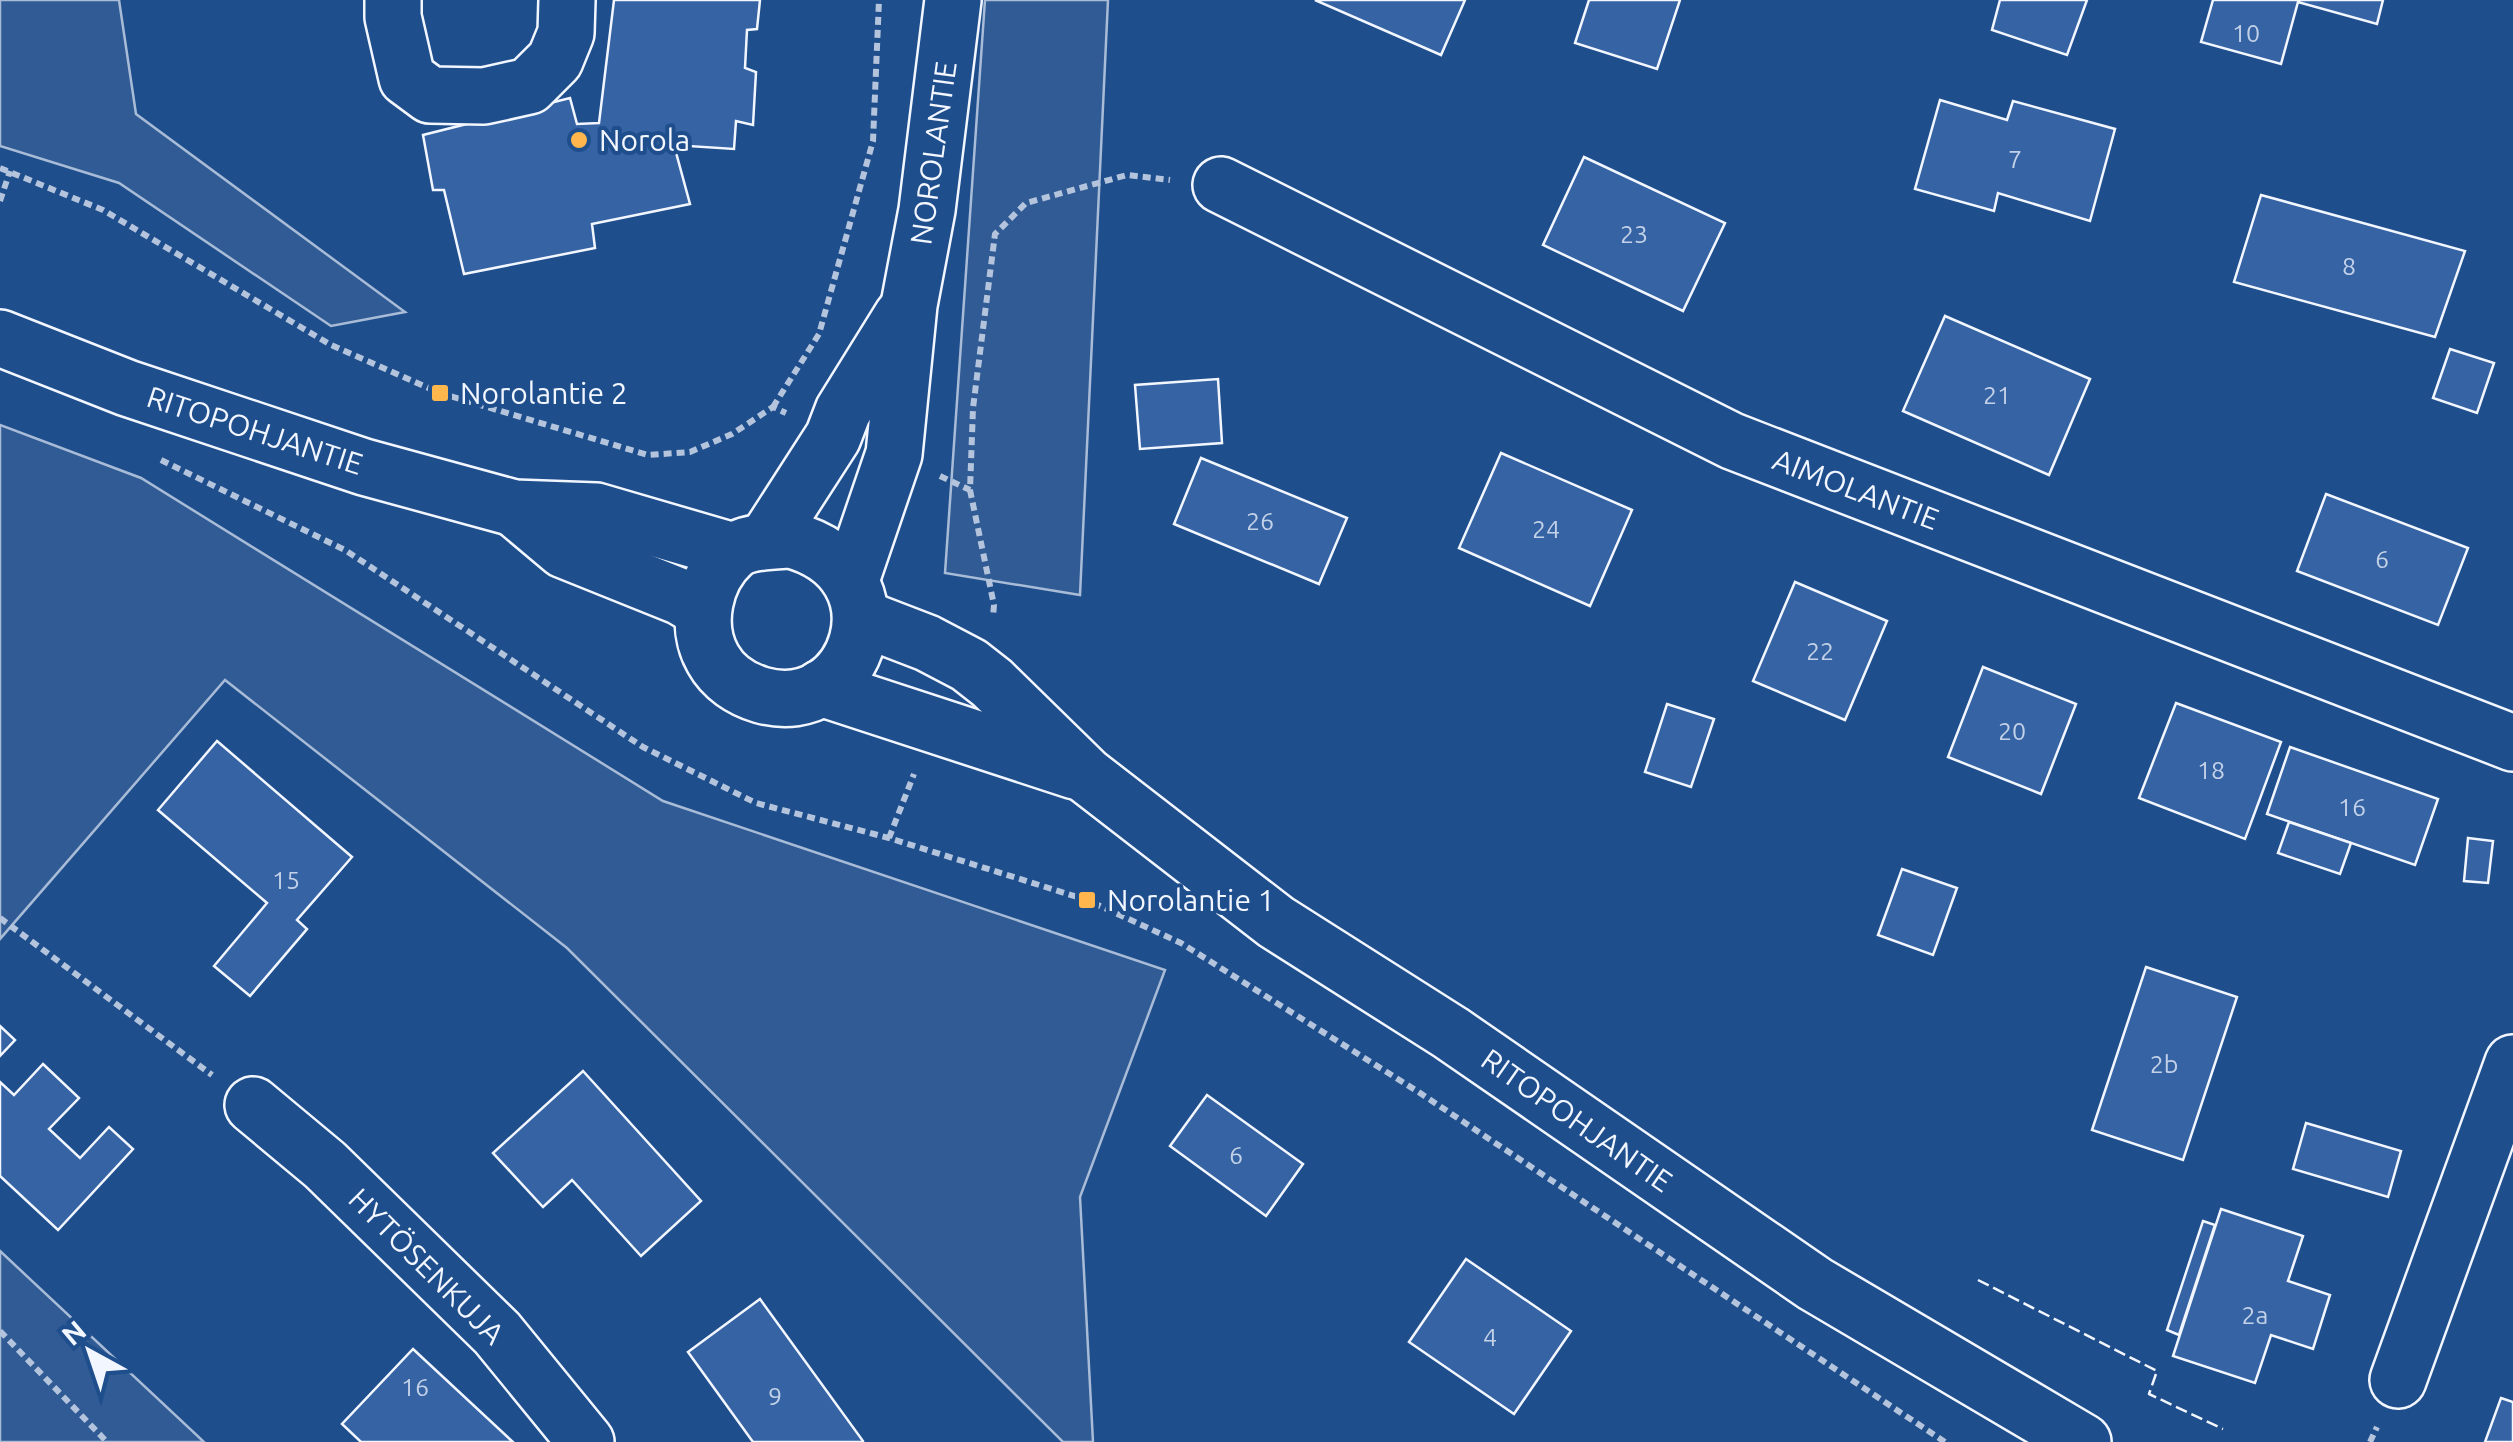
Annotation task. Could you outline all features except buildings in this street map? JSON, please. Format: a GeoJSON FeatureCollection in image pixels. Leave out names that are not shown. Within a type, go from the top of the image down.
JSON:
{"type":"FeatureCollection","features":[{"type":"Feature","properties":{"kind":"main road"},"geometry":{"type":"LineString","coordinates":[[393,0],[393,17],[407,78],[430,95],[484,96],[528,86],[555,60],[566,33],[567,0]]}},
{"type":"Feature","properties":{"kind":"main road","name":"NOROLANTIE"},"geometry":{"type":"LineString","coordinates":[[857,599],[894,454],[909,305],[927,210],[953,0]]}},
{"type":"Feature","properties":{"kind":"main road","name":"AIMOLANTIE"},"geometry":{"type":"LineString","coordinates":[[1221,185],[1732,441],[2513,742]]}},
{"type":"Feature","properties":{"kind":"main road","name":"NOROLANTIE"},"geometry":{"type":"LineString","coordinates":[[749,546],[833,437],[843,411],[909,305]]}},
{"type":"Feature","properties":{"kind":"main road","name":"RITOPOHJANTIE"},"geometry":{"type":"LineString","coordinates":[[0,338],[127,388],[346,461],[514,508],[596,511],[749,546]]}},
{"type":"Feature","properties":{"kind":"main road","name":"RITOPOHJANTIE"},"geometry":{"type":"LineString","coordinates":[[514,508],[564,550],[681,596],[703,610]]}},
{"type":"Feature","properties":{"kind":"main road"},"geometry":{"type":"LineString","coordinates":[[791,540],[815,546],[836,560],[857,599],[855,652],[841,672],[821,688],[798,697],[774,698],[749,691],[728,678],[713,658],[704,635],[703,610],[709,586],[749,546],[791,540]]}},
{"type":"Feature","properties":{"kind":"main road","name":"RITOPOHJANTIE"},"geometry":{"type":"LineString","coordinates":[[857,599],[969,665],[1086,775],[1276,922],[1452,1032],[1816,1284],[2084,1442]]}},
{"type":"Feature","properties":{"kind":"main road","name":"RITOPOHJANTIE"},"geometry":{"type":"LineString","coordinates":[[821,688],[1086,775]]}},
{"type":"Feature","properties":{"kind":"main road"},"geometry":{"type":"LineString","coordinates":[[2398,1380],[2513,1063]]}},
{"type":"Feature","properties":{"kind":"main road","name":"HYTÖSENKUJA"},"geometry":{"type":"LineString","coordinates":[[252,1106],[325,1165],[497,1332],[586,1442]]}},
{"type":"Feature","properties":{"kind":"path"},"geometry":{"type":"LineString","coordinates":[[0,168],[102,210],[331,346],[440,392],[648,456],[690,452],[732,434],[773,407],[820,334],[872,141],[878,0]]}},
{"type":"Feature","properties":{"kind":"path"},"geometry":{"type":"LineString","coordinates":[[0,201],[10,172]]}},
{"type":"Feature","properties":{"kind":"path"},"geometry":{"type":"LineString","coordinates":[[894,454],[970,490],[973,408],[995,234],[1026,203],[1126,175],[1221,185]]}},
{"type":"Feature","properties":{"kind":"path"},"geometry":{"type":"LineString","coordinates":[[773,407],[833,437]]}},
{"type":"Feature","properties":{"kind":"path"},"geometry":{"type":"LineString","coordinates":[[146,452],[345,550],[642,747],[756,803],[889,838],[1087,900],[1181,943],[1416,1090],[1944,1442]]}},
{"type":"Feature","properties":{"kind":"path"},"geometry":{"type":"LineString","coordinates":[[0,918],[252,1106]]}},
{"type":"Feature","properties":{"kind":"path"},"geometry":{"type":"LineString","coordinates":[[0,1331],[108,1442]]}},
{"type":"Feature","properties":{"kind":"shaded area"},"geometry":{"type":"Polygon","coordinates":[[[0,0],[119,0],[136,114],[405,312],[331,326],[119,183],[0,146],[0,0]]]}},
{"type":"Feature","properties":{"kind":"shaded area"},"geometry":{"type":"Polygon","coordinates":[[[985,0],[1108,0],[1080,595],[945,573],[985,0]]]}},
{"type":"Feature","properties":{"kind":"shaded area"},"geometry":{"type":"Polygon","coordinates":[[[0,425],[141,478],[663,801],[1165,970],[1080,1197],[1093,1442],[1063,1442],[567,948],[225,680],[0,939],[0,425]]]}},
{"type":"Feature","properties":{"kind":"shaded area"},"geometry":{"type":"Polygon","coordinates":[[[0,1251],[204,1442],[0,1442],[0,1251]]]}},
{"type":"Feature","properties":{"kind":"fence"},"geometry":{"type":"LineString","coordinates":[[1978,1280],[2157,1371],[2149,1394],[2223,1429]]}},
{"type":"Feature","properties":{"kind":"place","name":"Norola"},"geometry":{"type":"Point","coordinates":[579,140]}},
{"type":"Feature","properties":{"kind":"place","name":"Norolantie 2"},"geometry":{"type":"Point","coordinates":[440,393]}},
{"type":"Feature","properties":{"kind":"place","name":"Norolantie 1"},"geometry":{"type":"Point","coordinates":[1087,900]}}]}
